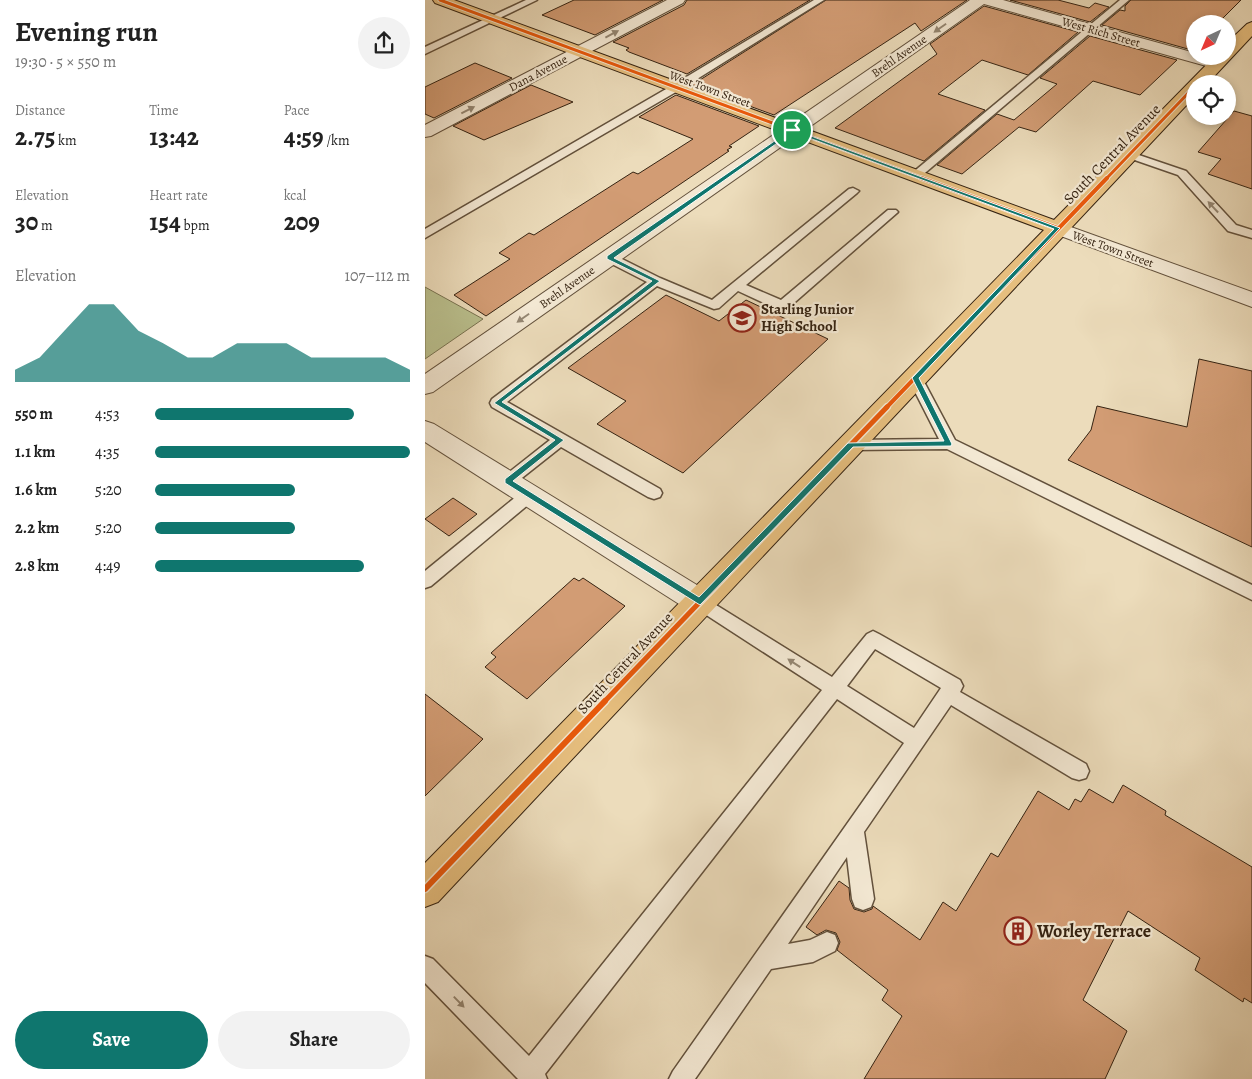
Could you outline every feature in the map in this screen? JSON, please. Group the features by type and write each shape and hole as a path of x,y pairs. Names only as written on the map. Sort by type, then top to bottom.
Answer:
{"main road":[{"name":"West Town Street","path":"440,0 1057,228"},
{"path":"1236,46 1249,34"},
{"path":"1207,75 1216,65"},
{"name":"South Central Avenue","path":"425,889 1186,95"}],"street":[{"name":"Dana Avenue","path":"425,132 678,0"},
{"name":"Brehl Avenue","path":"425,386 980,0"},
{"name":"West Rich Street","path":"986,0 1090,29 1186,50"},
{"name":"West Town Street","path":"1057,228 1252,300"},
{"path":"425,430 700,602"}],"lane":[{"path":"425,50 533,0"},
{"path":"425,234 677,87 821,0"},
{"path":"915,176 1125,0"},
{"path":"1130,154 1182,173 1232,228 1252,234"},
{"path":"609,258 656,281 714,305 853,191"},
{"path":"737,286 782,306 892,212"},
{"path":"654,493 497,403 656,281"},
{"path":"915,378 949,444"},
{"path":"425,580 518,488 560,440"},
{"path":"851,444 949,444 1252,593"},
{"path":"700,602 916,740"},
{"path":"425,967 532,1076 873,640 954,686 681,1079"},
{"path":"948,694 1079,771"},
{"path":"854,830 863,899"},
{"path":"764,959 813,951 827,943"}],"green space":[{"path":"425,287 483,319 425,359"}],"building":[{"path":"574,0 663,0 595,35 542,15"},
{"path":"687,0 810,0 687,74 629,52 626,50 629,48 613,42 684,5"},
{"path":"826,0 967,0 921,31 915,23 774,115 692,85"},
{"path":"1010,0 1058,0 1089,8 1095,3 1109,7 1090,22"},
{"path":"1131,0 1241,0 1226,15 1186,15 1186,48 1102,25 1120,10 1125,11 1125,6"},
{"path":"984,6 1078,32 1028,75 982,60 938,94 985,110 924,161 835,128 937,54 930,44"},
{"path":"1090,36 1177,60 1140,95 1093,81 1036,132 1019,127 962,174 937,165 997,114 1014,120 1057,84 1040,78"},
{"path":"475,63 512,78 434,118 425,114 425,87"},
{"path":"531,85 573,102 484,140 453,126"},
{"path":"676,95 759,126 729,146 732,147 727,150 729,151 486,316 454,295 510,259 499,253 529,233 534,235 633,172 638,174 693,139 639,117"},
{"path":"1236,112 1252,116 1252,189 1208,174 1221,159 1198,152 1222,125 1236,125"},
{"path":"666,295 719,321 746,300 828,339 683,473 597,424 626,401 568,368"},
{"path":"1199,359 1252,371 1252,547 1068,460 1091,430 1097,406 1187,427"},
{"path":"453,498 477,514 449,536 425,519"},
{"path":"574,578 579,581 583,578 625,606 527,699 485,667 496,657 491,653"},
{"path":"425,694 483,739 425,796"},
{"name":"Worley Terrace","path":"1123,785 1166,811 1165,815 1252,867 1252,1003 1244,998 1243,1002 1195,970 1200,958 1128,911 1083,1000 1127,1031 1105,1079 864,1079 902,1016 882,1000 888,990 837,950 840,942 836,933 826,930 817,935 806,927 839,881 849,888 850,900 854,909 864,912 872,909 873,906 920,940 943,902 956,911 991,853 998,857 1038,791 1069,810 1075,799 1081,802 1089,789 1113,803"}],"cycle path":[{"path":"440,0 1057,228"},
{"path":"425,889 1186,95"}],"place":[{"name":"Starling Junior High School","path":"742,318"},
{"name":"Worley Terrace","path":"1018,931"}],"route":[{"path":"792,130 1057,228 915,378 949,444 851,444 700,602 508,481 560,440 497,403 656,281 609,258 792,130"}]}
